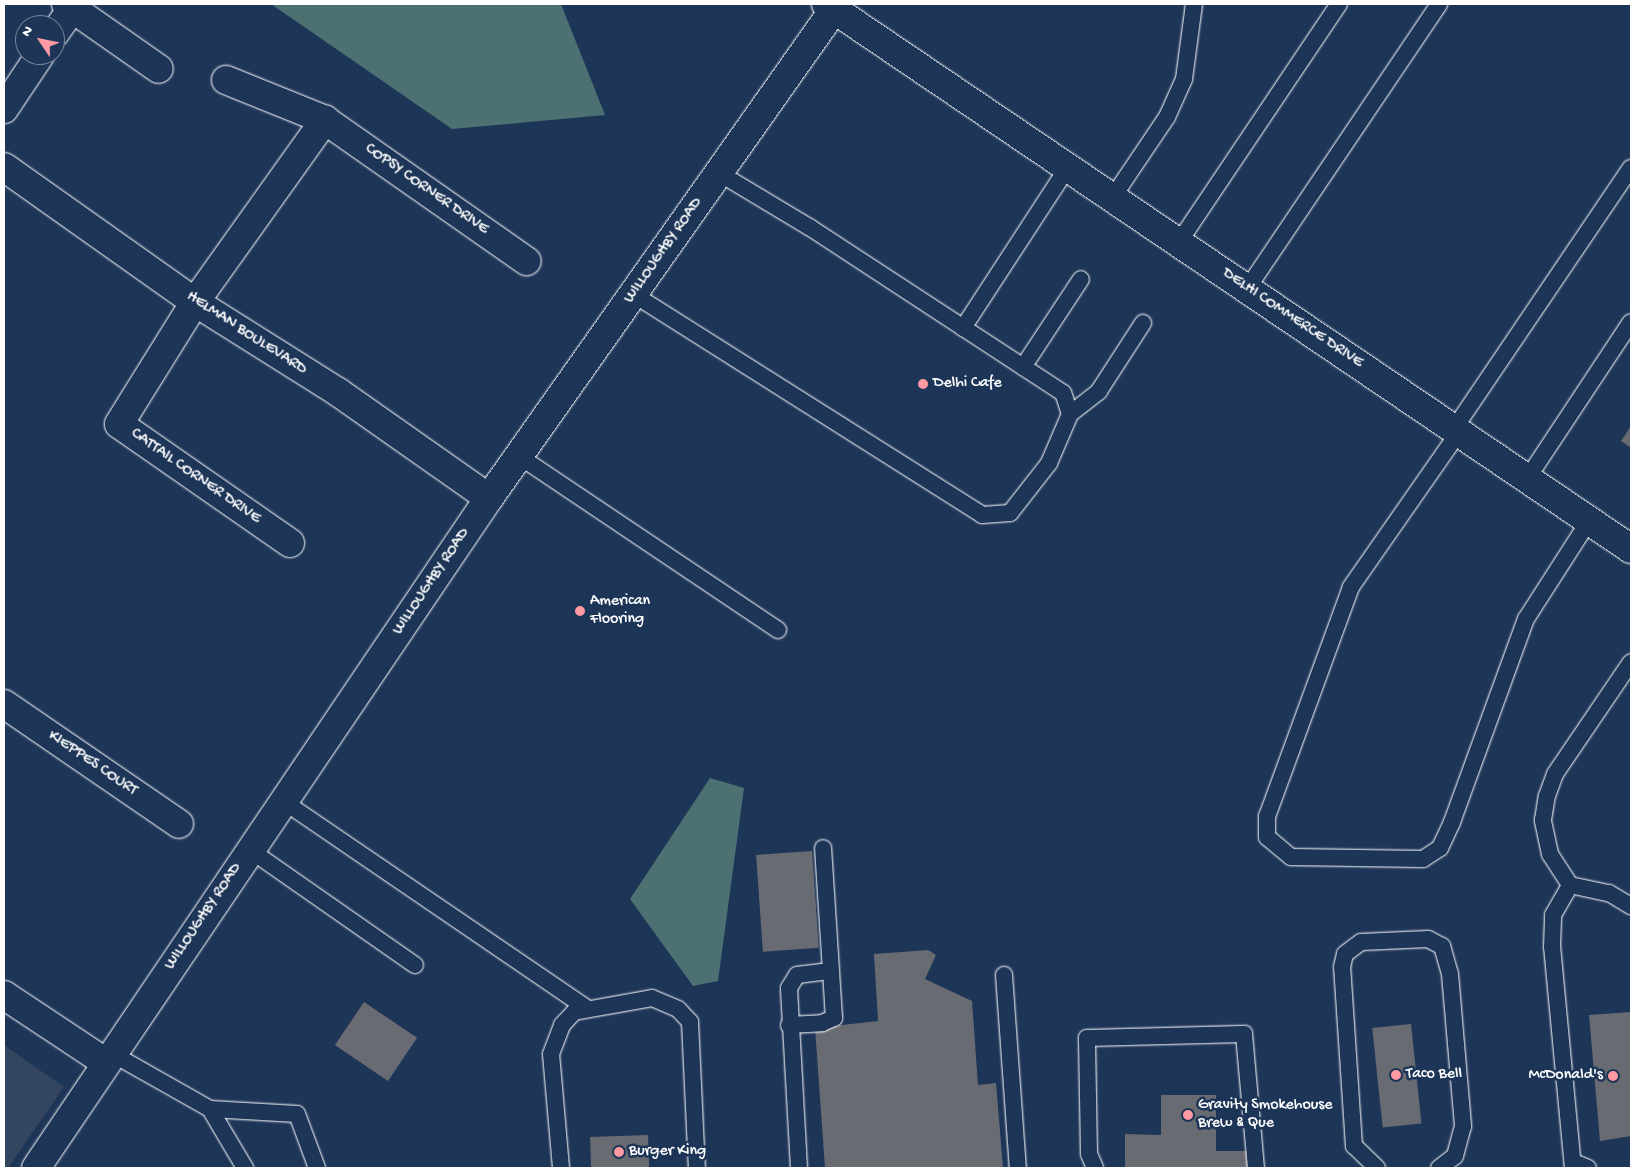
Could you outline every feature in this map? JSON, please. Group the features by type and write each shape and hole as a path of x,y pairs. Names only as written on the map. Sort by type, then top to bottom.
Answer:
{"street":[{"path":"69,5 158,69"},
{"name":"DELHI COMMERCE DRIVE","path":"833,6 1631,549"},
{"name":"WILLOUGHBY ROAD","path":"36,1168 108,1057 489,498 719,173 833,6"},
{"path":"4,108 33,65"},
{"name":"COPSY CORNER DRIVE","path":"226,80 325,120 526,260"},
{"path":"195,302 325,120"},
{"name":"HELMAN BOULEVARD","path":"4,167 195,302 338,392 489,498"},
{"name":"CATTAIL CORNER DRIVE","path":"195,302 119,424 290,543"},
{"name":"KIEPPES COURT","path":"4,704 179,824"},
{"path":"4,994 108,1057"}],"lane":[{"path":"1112,197 1167,117 1184,79 1194,4"},
{"path":"1179,242 1338,4"},
{"path":"1248,289 1439,4"},
{"path":"963,328 1068,167"},
{"path":"1589,521 1526,619 1440,848 1423,859 1292,857 1267,837 1267,816 1347,596 1631,168"},
{"path":"719,173 809,227 1063,393 1070,414"},
{"path":"1023,367 1081,279"},
{"path":"634,294 982,515 1010,513 1049,463 1070,414 1099,391 1143,323"},
{"path":"1527,479 1631,322"},
{"path":"519,456 778,630"},
{"path":"1631,662 1555,774 1543,820 1550,854 1570,886 1609,893 1631,906"},
{"path":"283,801 588,1009"},
{"path":"789,1025 822,1023 834,1018 823,848"},
{"path":"250,850 416,965"},
{"path":"1570,886 1553,916 1552,947 1578,1166"},
{"path":"1377,1168 1354,1146 1348,1107 1342,967 1345,954 1361,942 1428,938 1442,946 1450,974 1462,1126 1455,1156 1439,1168"},
{"path":"799,1168 789,1025 789,988 797,975 831,971"},
{"path":"1004,975 1018,1168"},
{"path":"561,1168 551,1054 562,1025 574,1012 652,998 678,1009 690,1022 697,1168"},
{"path":"1095,1168 1090,1154 1087,1038 1244,1034 1256,1168"},
{"path":"108,1057 210,1108 297,1114 317,1168"},
{"path":"210,1108 245,1168"}],"shaded area":[{"path":"4,1045 64,1087 8,1168 4,1168"}],"green space":[{"path":"271,4 561,4 605,115 452,129"},
{"path":"710,778 744,788 718,981 693,986 630,899"}],"building":[{"path":"1631,426 1631,448 1621,441"},
{"path":"812,851 819,948 763,952 756,855"},
{"path":"928,950 936,955 925,979 972,1001 978,1085 996,1083 1003,1168 825,1168 815,1028 878,1021 874,954"},
{"path":"364,1002 417,1038 388,1081 335,1045"},
{"name":"McDonald's","path":"1631,1012 1631,1136 1600,1141 1589,1015"},
{"name":"Taco Bell","path":"1411,1024 1421,1123 1383,1128 1372,1028"},
{"name":"Gravity Smokehouse Brew & Que","path":"1161,1095 1216,1095 1216,1151 1251,1151 1251,1168 1125,1168 1125,1134 1161,1135"},
{"name":"Burger King","path":"648,1135 649,1168 591,1168 590,1137"}],"place":[{"name":"Delhi Cafe","path":"923,384"},
{"name":"American Flooring","path":"580,611"},
{"name":"Taco Bell","path":"1396,1075"},
{"name":"McDonald's","path":"1613,1076"},
{"name":"Gravity Smokehouse Brew & Que","path":"1188,1115"},
{"name":"Burger King","path":"619,1152"}]}
